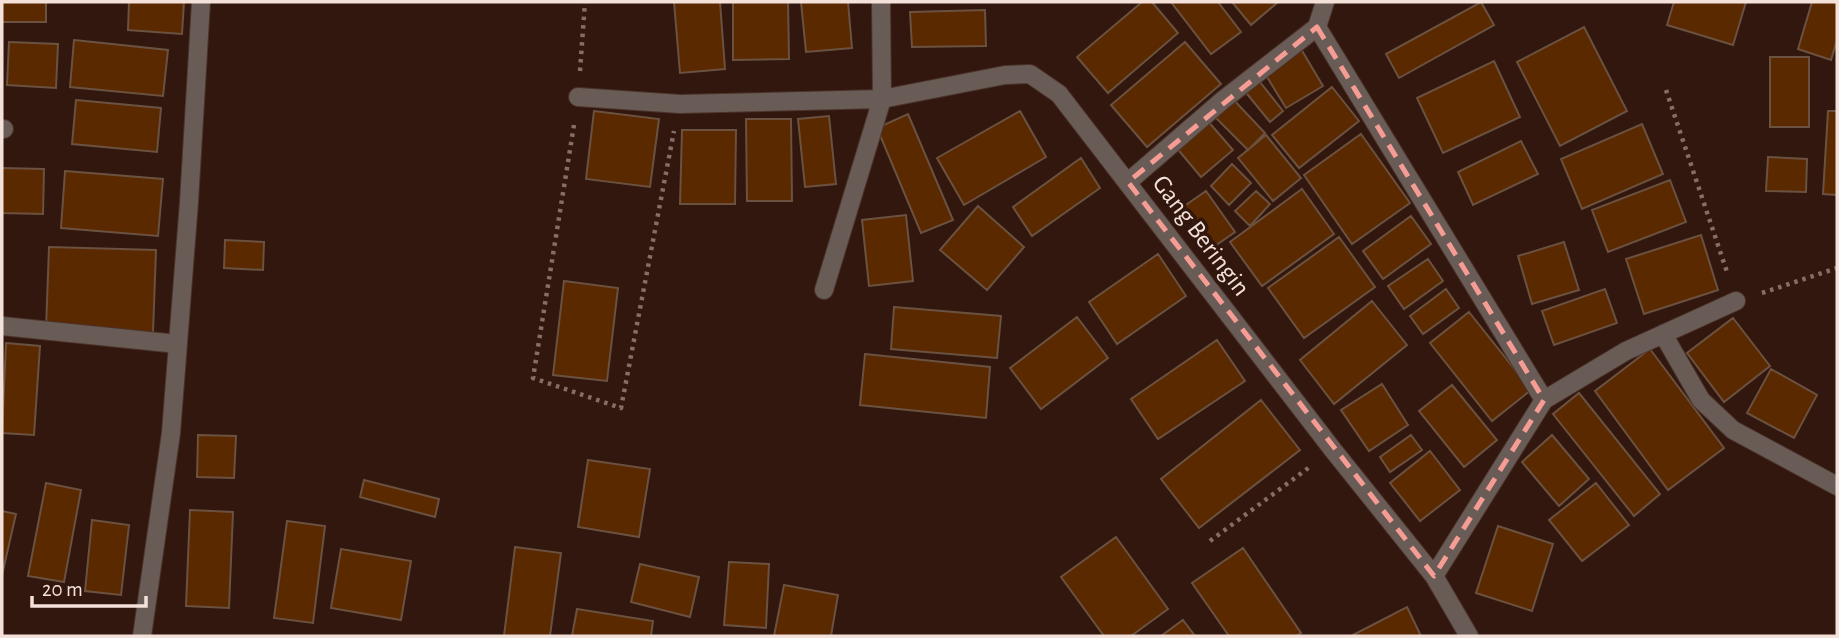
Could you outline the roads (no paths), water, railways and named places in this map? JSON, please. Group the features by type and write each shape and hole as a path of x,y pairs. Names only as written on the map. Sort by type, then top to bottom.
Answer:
{"street":[{"path":"142,636 171,433 201,2"},
{"path":"824,290 882,99 881,2"},
{"path":"1128,183 1223,100 1317,27 1325,2"},
{"path":"1317,27 1544,400"},
{"name":"Gang Beringin","path":"578,97 680,104 882,99 1005,75 1030,74 1059,94 1333,450 1434,576 1469,636"},
{"path":"1434,576 1544,400 1626,351 1736,301"},
{"path":"2,326 178,344"},
{"path":"1663,334 1701,400 1733,430 1837,486"}]}
